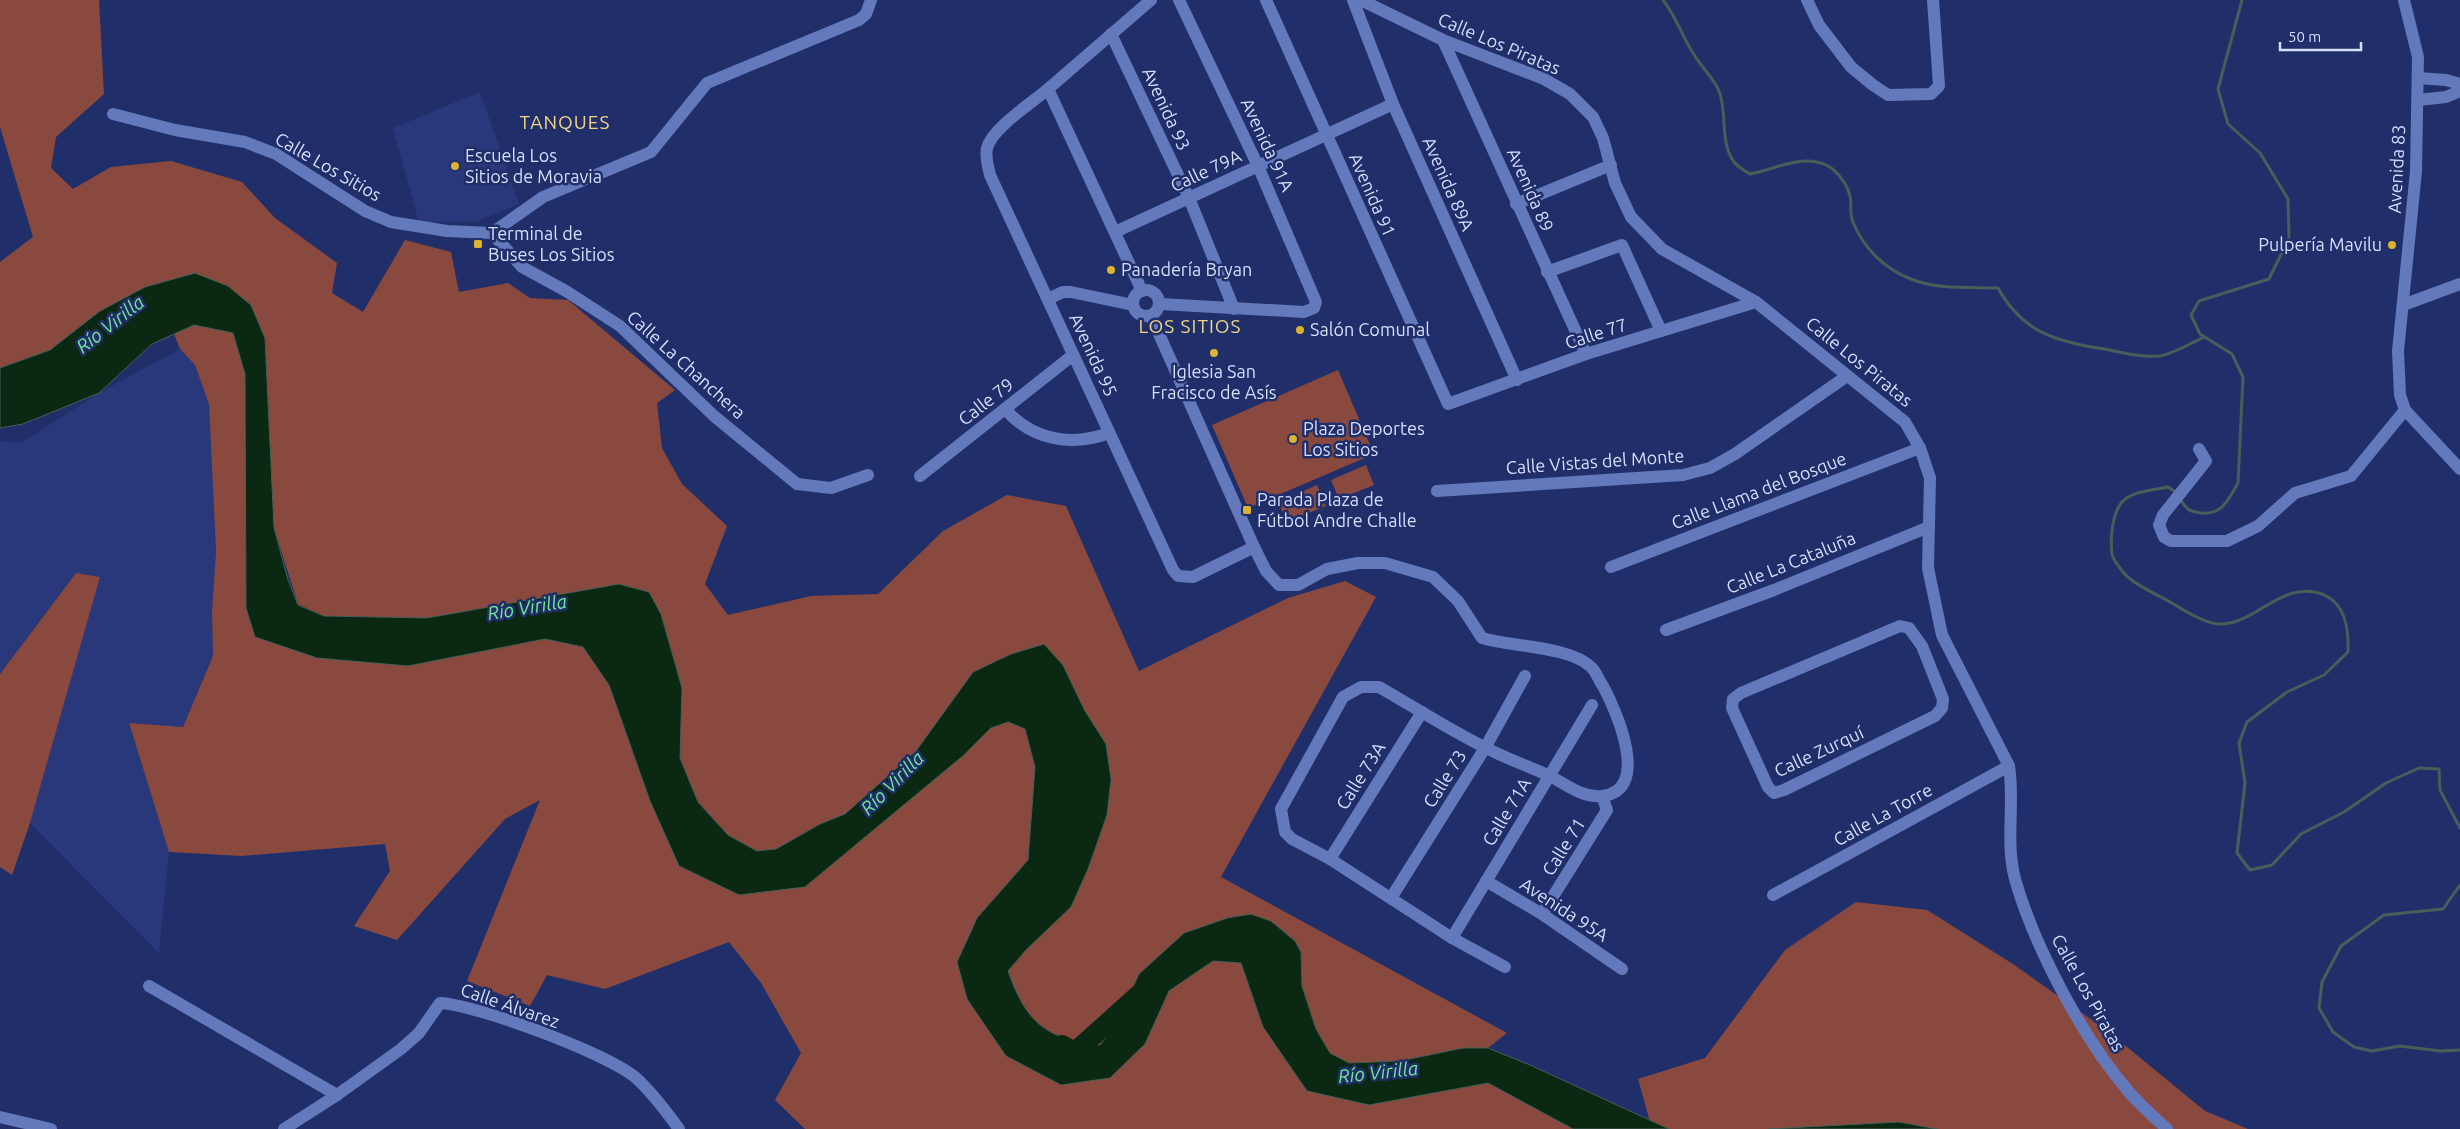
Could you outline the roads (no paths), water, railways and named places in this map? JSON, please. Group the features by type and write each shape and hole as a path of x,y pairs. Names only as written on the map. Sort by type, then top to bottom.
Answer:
{"street":[{"path":"492,232 544,197 651,152 707,83 860,20 866,14 871,0"},
{"name":"Avenida 95","path":"1151,0 997,131 989,141 986,150 990,175 1169,563 1178,576 1193,577 1254,547"},
{"name":"Avenida 91A","path":"1179,0 1258,166 1315,296 1314,308 1304,312 1234,309"},
{"name":"Avenida 91","path":"1266,0 1448,404"},
{"name":"Avenida 89A","path":"1353,0 1393,104 1517,380"},
{"name":"Calle Los Piratas","path":"1361,0 1443,40 1544,80 1570,94 1593,117 1603,138 1615,183 1631,217 1662,249 1756,302 1847,376 1908,422 1920,448 1930,478 1928,568 1942,634 2009,766 2012,781 2010,840 2015,878 2045,959 2105,1060 2129,1092 2167,1129"},
{"path":"1807,0 1818,25 1851,66 1888,95 1902,96 1931,94 1939,86 1933,0"},
{"name":"Avenida 83","path":"2404,0 2418,57 2418,100 2416,171 2402,305 2398,369 2400,395 2405,410 2460,469"},
{"name":"Avenida 93","path":"1111,34 1188,198 1234,309"},
{"name":"Avenida 89","path":"1443,40 1516,204 1586,354"},
{"path":"2418,78 2446,80 2460,84"},
{"path":"1048,89 1142,291"},
{"path":"2418,100 2446,97 2460,90"},
{"name":"Calle 79A","path":"1115,232 1393,104"},
{"name":"Calle Los Sitios","path":"112,114 175,130 245,142 261,148 276,154 365,211 391,222 447,231 492,232"},
{"path":"1516,204 1611,164"},
{"name":"Calle La Chanchera","path":"492,232 522,268 566,291 620,326 714,416 797,484 831,488 868,475"},
{"path":"1548,272 1622,245 1660,332"},
{"path":"2402,305 2460,284"},
{"path":"1142,291 1152,292 1156,295 1160,304 1151,316 1142,316 1135,310 1135,296 1142,291"},
{"path":"1048,299 1063,292 1071,292 1134,305"},
{"name":"Calle 77","path":"1448,404 1586,354 1756,302"},
{"path":"1160,304 1234,309"},
{"path":"1151,316 1254,547 1266,572 1279,585 1298,585 1327,569 1358,563 1386,563 1433,577 1458,601 1482,638 1505,645 1540,647 1570,656 1592,667 1612,702 1629,762 1622,785 1615,793 1602,796 1585,796 1550,776 1485,748 1379,687 1361,686 1343,697 1281,809 1285,832 1292,839 1330,859 1452,938 1505,967"},
{"name":"Calle 79","path":"920,476 1073,355"},
{"name":"Calle Vistas del Monte","path":"1437,490 1683,475 1710,468 1735,454 1847,376"},
{"path":"1005,409 1025,428 1055,438 1080,441 1109,432"},
{"path":"2199,449 2206,461 2163,515 2159,525 2164,537 2171,540 2227,541 2258,526 2295,493 2351,476 2405,410"},
{"name":"Calle Llama del Bosque","path":"1611,567 1920,448"},
{"name":"Calle La Cataluña","path":"1666,630 1774,590 1929,526"},
{"name":"Calle Zurquí","path":"1900,626 1909,628 1922,646 1943,699 1942,708 1935,716 1784,790 1774,793 1768,787 1732,708 1733,699 1741,693 1900,626"},
{"path":"1922,646 1942,634"},
{"name":"Calle 73","path":"1391,898 1485,748 1525,676"},
{"name":"Calle 71A","path":"1452,938 1592,705"},
{"name":"Calle 73A","path":"1330,859 1422,712"},
{"name":"Calle La Torre","path":"1772,895 2009,766"},
{"name":"Calle 71","path":"1542,914 1607,810 1602,796"},
{"name":"Avenida 95A","path":"1486,881 1542,914 1622,969"},
{"path":"148,986 337,1095"},
{"name":"Calle Álvarez","path":"284,1129 337,1095 401,1049 419,1033 440,1003 453,1004 508,1020 575,1046 626,1071 654,1096 679,1129"},
{"path":"0,1116 51,1129"}],"water":[{"path":"195,273 228,286 251,305 265,338 274,528 288,580 298,605 324,616 427,618 619,584 649,592 661,614 682,688 680,758 698,802 728,835 757,851 776,849 820,824 845,814 916,751 973,672 1011,654 1044,644 1063,665 1085,711 1106,744 1111,779 1107,815 1088,869 1071,907 1026,950 1008,971 1022,1003 1040,1025 1065,1038 1100,1045 1117,1022 1139,974 1184,933 1227,918 1251,914 1271,921 1295,941 1301,952 1302,986 1316,1029 1330,1053 1349,1063 1400,1061 1463,1048 1488,1048 1530,1065 1669,1129 1573,1129 1488,1083 1369,1105 1307,1091 1263,1027 1241,963 1213,961 1169,991 1145,1044 1110,1078 1061,1085 1006,1056 967,999 957,962 977,918 1028,860 1035,767 1025,729 1008,722 991,728 964,755 805,887 739,895 679,866 650,801 609,685 583,647 545,639 408,666 317,658 255,637 246,608 245,374 233,333 194,325 152,344 99,393 23,424 0,428 0,368 50,350 100,311 145,287"},
{"path":"1899,1122 1937,1129 1767,1129"}],"waterway":[{"path":"1663,0 1693,53 1714,81 1719,91 1722,100 1725,136 1729,154 1734,162 1750,174 1803,161 1821,163 1831,168 1843,181 1848,191 1851,199 1852,219 1857,232 1876,257 1893,270 1921,283 1932,285 1998,288 2007,302 2028,324 2067,342 2136,355 2159,356 2205,337"},
{"path":"2180,499 2186,508 2191,511 2209,513 2220,509 2224,505 2238,483 2243,377 2232,354 2200,334 2191,315 2199,301 2269,279 2289,238 2288,199 2260,153 2228,124 2218,89 2242,0"},
{"path":"2177,493 2168,487 2143,492 2126,498 2119,507 2112,527 2112,554 2114,560 2129,578 2189,613 2220,624 2245,618 2292,593 2305,591 2319,593 2335,602 2340,609 2348,634 2348,652 2324,675 2287,692 2247,722 2239,743 2245,783 2237,853 2250,870 2272,865 2301,834 2344,812 2386,783 2419,768 2439,769 2440,790 2460,828"},
{"path":"2460,885 2443,909 2384,915 2341,946 2322,982 2319,1008 2333,1032 2354,1047 2372,1051 2400,1046 2440,1051 2460,1050"},
{"name":"Río Virilla","path":"1062,1045 1075,1052 1143,991"}],"place":[{"name":"Escuela Los Sitios de Moravia","path":"455,166"},
{"name":"Terminal de Buses Los Sitios","path":"478,244"},
{"name":"Pulpería Mavilu","path":"2392,245"},
{"name":"Panadería Bryan","path":"1111,270"},
{"name":"Salón Comunal","path":"1300,330"},
{"name":"Iglesia San Fracisco de Asís","path":"1214,353"},
{"name":"Plaza Deportes Los Sitios","path":"1293,439"},
{"name":"Parada Plaza de Fútbol Andre Challe","path":"1247,510"}],"district":[{"name":"TANQUES","path":"565,122"},
{"name":"LOS SITIOS","path":"1190,326"}]}
